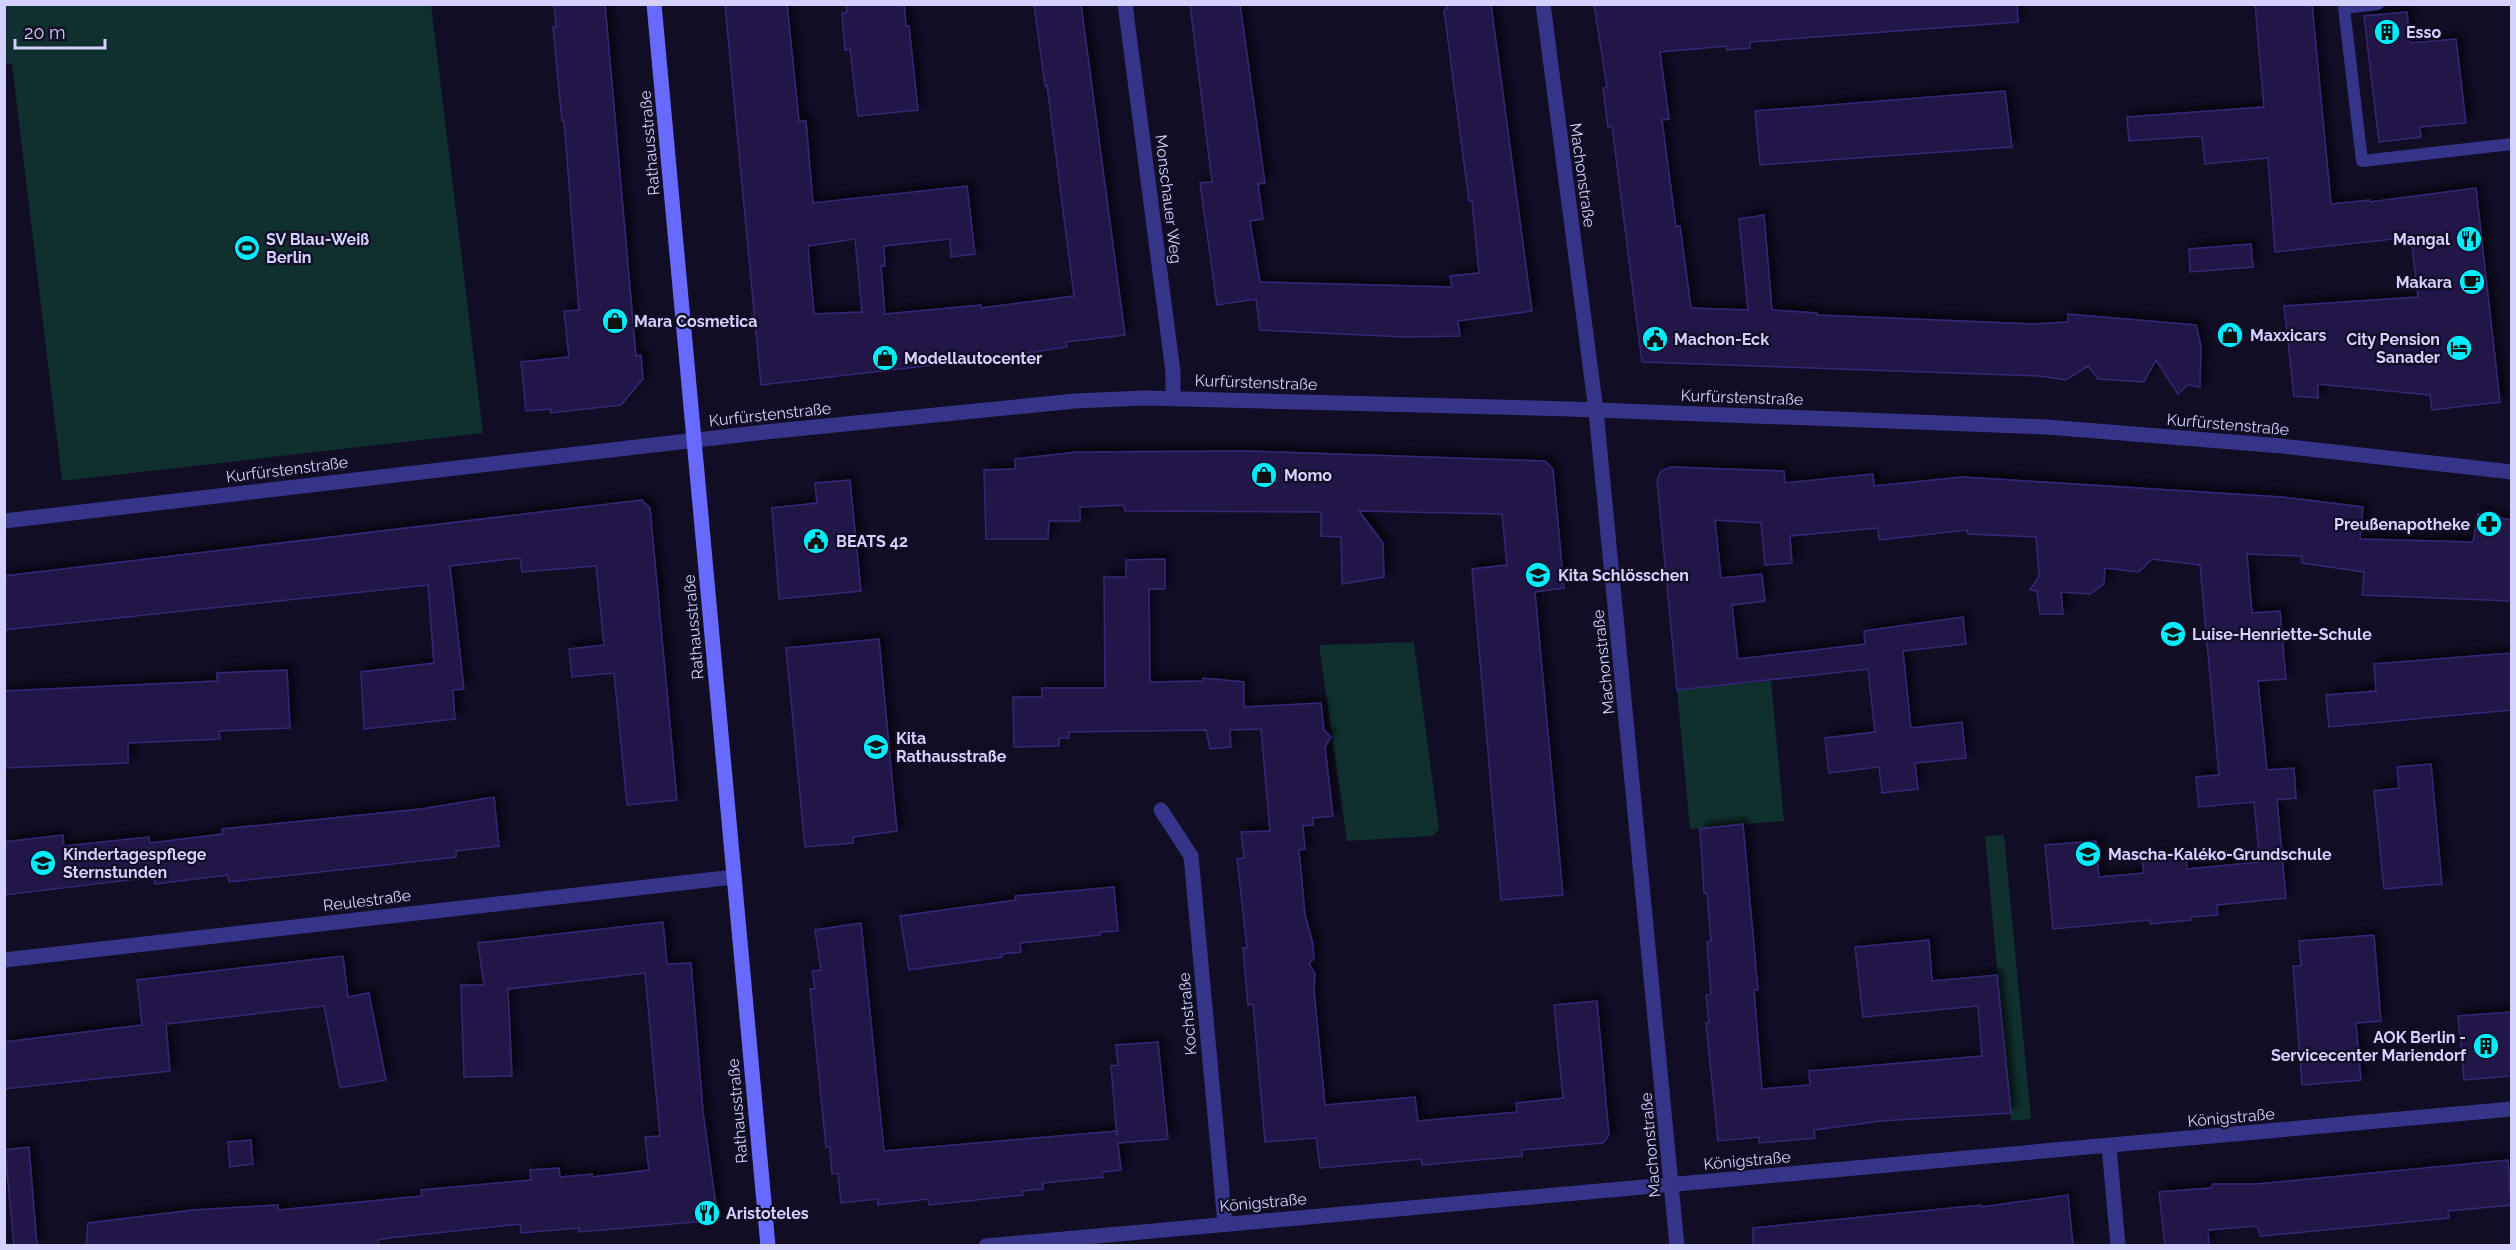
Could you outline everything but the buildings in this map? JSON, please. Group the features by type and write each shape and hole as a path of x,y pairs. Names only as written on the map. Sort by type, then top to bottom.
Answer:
{"main road":[{"name":"Rathausstraße","path":"654,4 768,1245"}],"street":[{"name":"Monschauer Weg","path":"1125,4 1173,372 1173,398"},
{"name":"Machonstraße","path":"1543,4 1596,411 1677,1245"},
{"name":"Kurfürstenstraße","path":"4,521 694,440 1075,400 1173,398 2047,427 2282,446 2511,472"},
{"name":"Kochstraße","path":"1161,810 1191,856 1225,1224"},
{"name":"Reulestraße","path":"4,960 734,877"},
{"name":"Königstraße","path":"986,1245 2511,1109"},
{"path":"2109,1146 2118,1245"}],"lane":[{"path":"2378,4 2344,8 2362,161 2511,144"}],"green space":[{"name":"SV Blau-Weiß Berlin","path":"4,5 431,5 483,433 62,481 12,64 5,64"},
{"path":"1414,642 1439,829 1432,836 1347,841 1319,645"},
{"path":"1771,681 1784,821 1690,829 1677,690"},
{"path":"2004,835 2031,1119 2011,1121 1985,836"}],"place":[{"name":"Esso","path":"2387,32"},
{"name":"Mangal","path":"2469,239"},
{"name":"SV Blau-Weiß Berlin","path":"247,248"},
{"name":"Makara","path":"2472,282"},
{"name":"Mara Cosmetica","path":"615,321"},
{"name":"Maxxicars","path":"2230,335"},
{"name":"Machon-Eck","path":"1655,339"},
{"name":"City Pension Sanader","path":"2459,348"},
{"name":"Modellautocenter","path":"885,358"},
{"name":"Momo","path":"1264,475"},
{"name":"Preußenapotheke","path":"2489,524"},
{"name":"BEATS 42","path":"816,541"},
{"name":"Kita Schlösschen","path":"1538,575"},
{"name":"Luise-Henriette-Schule","path":"2173,634"},
{"name":"Kita Rathausstraße","path":"876,747"},
{"name":"Mascha-Kaléko-Grundschule","path":"2088,854"},
{"name":"Kindertagespflege Sternstunden","path":"43,863"},
{"name":"AOK Berlin - Servicecenter Mariendorf","path":"2486,1046"},
{"name":"Aristoteles","path":"707,1213"}]}
